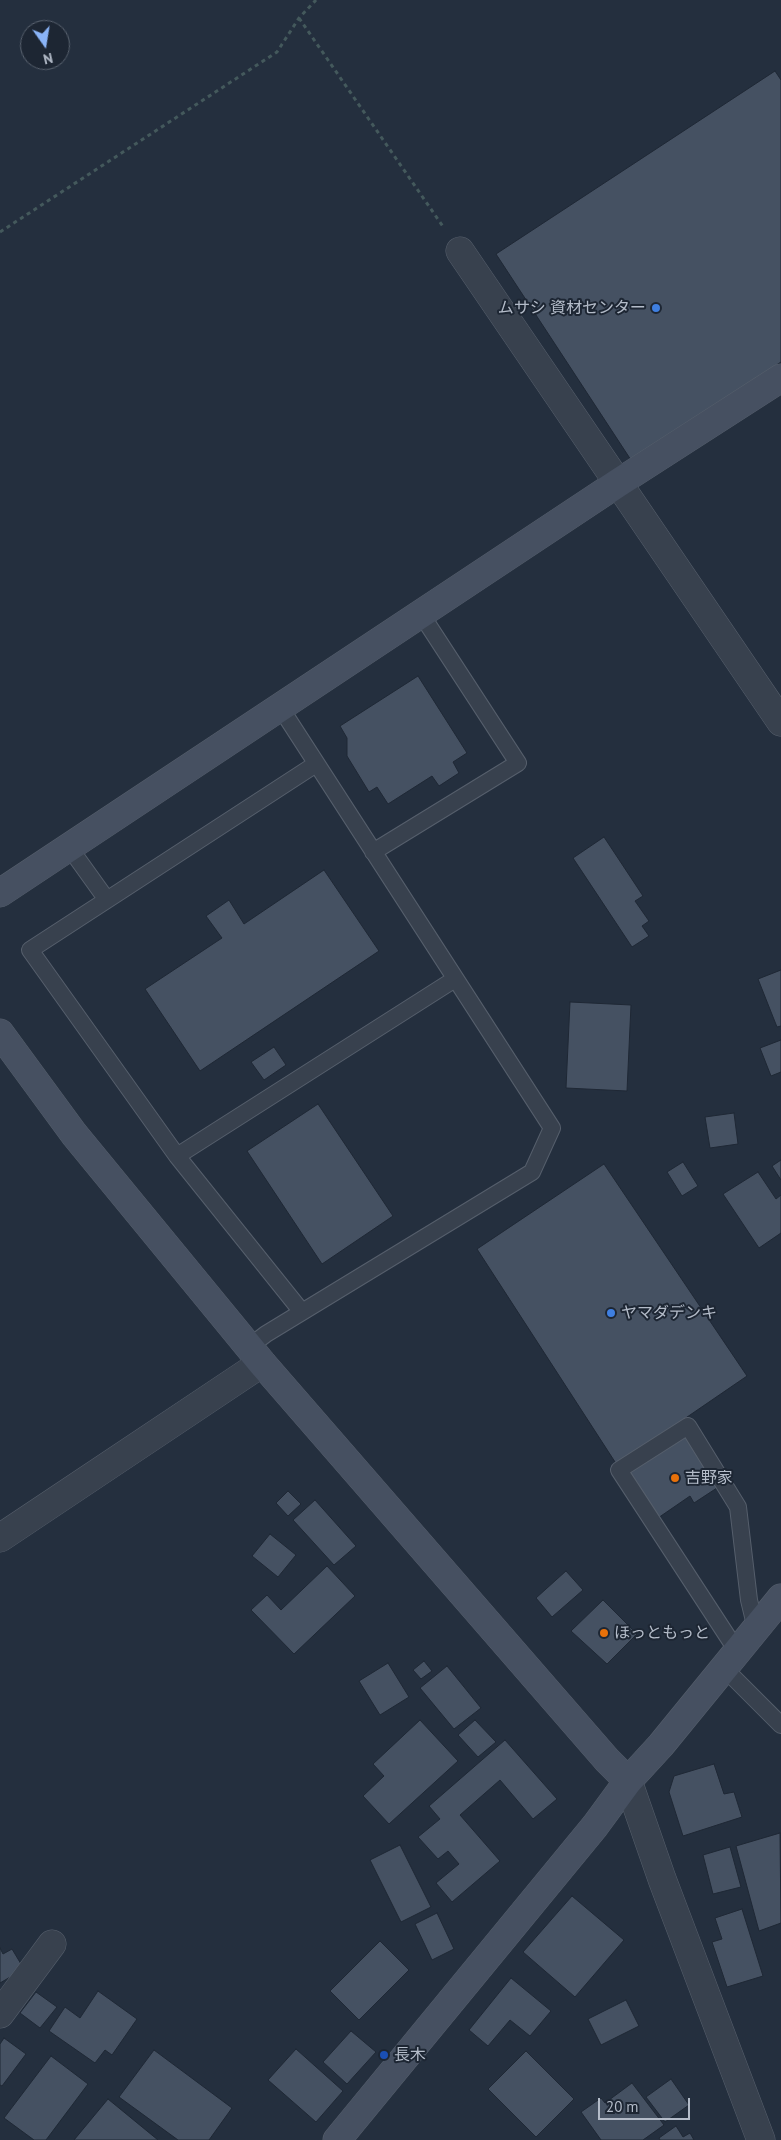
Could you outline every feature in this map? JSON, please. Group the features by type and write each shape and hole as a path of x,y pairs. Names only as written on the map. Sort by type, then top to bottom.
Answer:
{"street":[{"path":"460,251 781,722"},
{"path":"0,893 618,483 781,378"},
{"path":"0,1033 74,1134 256,1355 607,1760 628,1781 659,1870 761,2140"},
{"path":"0,1538 256,1355"},
{"path":"338,2140 595,1826 628,1781 661,1745 781,1598"},
{"path":"0,2014 52,1944"}],"lane":[{"path":"373,852 518,762 421,614"},
{"path":"256,1355 266,1334 532,1172 552,1128 280,707"},
{"path":"302,1312 177,1156 30,950 316,764"},
{"path":"69,847 107,900"},
{"path":"177,1156 456,979"},
{"path":"756,1629 749,1600 738,1507 688,1426 619,1470 731,1659 781,1724"}],"path":[{"path":"0,232 278,52 298,18 316,0"},
{"path":"298,18 460,251"}],"building":[{"name":"ムサシ 資材センター","path":"775,71 781,80 781,362 631,460 496,254"},
{"path":"418,676 467,753 453,762 459,773 439,786 432,776 388,804 377,787 369,792 347,756 347,738 340,726"},
{"path":"604,837 643,896 635,901 649,921 642,926 649,936 632,947 573,858"},
{"path":"324,870 379,951 200,1071 145,989 222,938 206,916 229,900 244,924"},
{"path":"781,970 781,1026 777,1027 758,979"},
{"path":"570,1002 631,1005 627,1091 566,1088"},
{"path":"781,1040 781,1072 771,1076 760,1048"},
{"path":"274,1047 286,1065 264,1080 251,1062"},
{"path":"318,1104 393,1216 322,1264 247,1151"},
{"path":"734,1113 738,1144 710,1148 705,1117"},
{"path":"781,1160 781,1180 772,1166"},
{"path":"683,1162 698,1186 682,1196 667,1172"},
{"name":"ヤマダデンキ","path":"604,1164 747,1376 617,1465 477,1249"},
{"path":"758,1172 776,1199 781,1195 781,1233 759,1248 723,1194"},
{"name":"吉野家","path":"689,1432 723,1484 694,1503 690,1496 658,1518 628,1472"},
{"path":"288,1491 301,1504 288,1516 276,1503"},
{"path":"315,1500 356,1546 334,1565 293,1520"},
{"path":"270,1534 296,1555 278,1577 252,1556"},
{"path":"327,1566 355,1596 294,1654 251,1610 267,1595 281,1610"},
{"path":"566,1571 583,1590 552,1617 536,1598"},
{"name":"ほっともっと","path":"603,1600 637,1634 607,1664 571,1631"},
{"path":"424,1661 432,1671 421,1679 413,1670"},
{"path":"388,1663 409,1697 380,1715 359,1681"},
{"path":"447,1666 481,1708 454,1729 420,1688"},
{"path":"420,1720 458,1761 389,1824 363,1796 384,1776 373,1764"},
{"path":"475,1720 496,1742 478,1757 458,1735"},
{"path":"505,1740 557,1799 533,1819 500,1780 460,1815 500,1861 452,1902 436,1883 459,1864 448,1851 438,1859 418,1837 440,1819 429,1806"},
{"path":"714,1764 724,1794 734,1792 742,1817 683,1836 669,1792 674,1776"},
{"path":"780,1833 781,1923 759,1931 736,1846"},
{"path":"400,1845 431,1907 401,1922 370,1860"},
{"path":"730,1847 741,1887 713,1894 703,1855"},
{"path":"572,1896 624,1940 575,1997 523,1952"},
{"path":"742,1909 763,1976 727,1987 712,1942 722,1939 715,1918"},
{"path":"437,1913 454,1949 432,1960 415,1924"},
{"path":"380,1941 409,1970 359,2020 330,1991"},
{"path":"0,1948 3,1954 12,1949 24,1969 0,1983"},
{"path":"511,1978 551,2011 530,2036 510,2020 488,2046 469,2030"},
{"path":"98,1991 137,2019 112,2055 105,2050 95,2063 49,2031 65,2007 80,2018"},
{"path":"36,1992 57,2007 40,2028 20,2013"},
{"path":"626,2000 639,2026 601,2045 588,2019"},
{"path":"351,2031 376,2052 347,2084 323,2062"},
{"path":"4,2038 26,2054 2,2086 0,2085 0,2044"},
{"path":"296,2049 343,2091 316,2122 268,2080"},
{"path":"154,2050 232,2108 209,2140 178,2140 119,2097"},
{"path":"526,2051 574,2099 536,2137 488,2089"},
{"path":"51,2056 88,2084 46,2140 34,2140 4,2118"},
{"path":"671,2079 689,2105 665,2122 646,2097"},
{"path":"632,2083 664,2125 643,2140 601,2140 581,2112 601,2098 605,2103"},
{"path":"108,2099 158,2140 74,2140"},
{"path":"676,2126 683,2137 690,2133 694,2140 660,2140 659,2138"}],"place":[{"name":"ムサシ 資材センター","path":"656,308"},
{"name":"ヤマダデンキ","path":"611,1313"},
{"name":"吉野家","path":"675,1478"},
{"name":"ほっともっと","path":"604,1633"},
{"name":"長木","path":"384,2055"}]}
